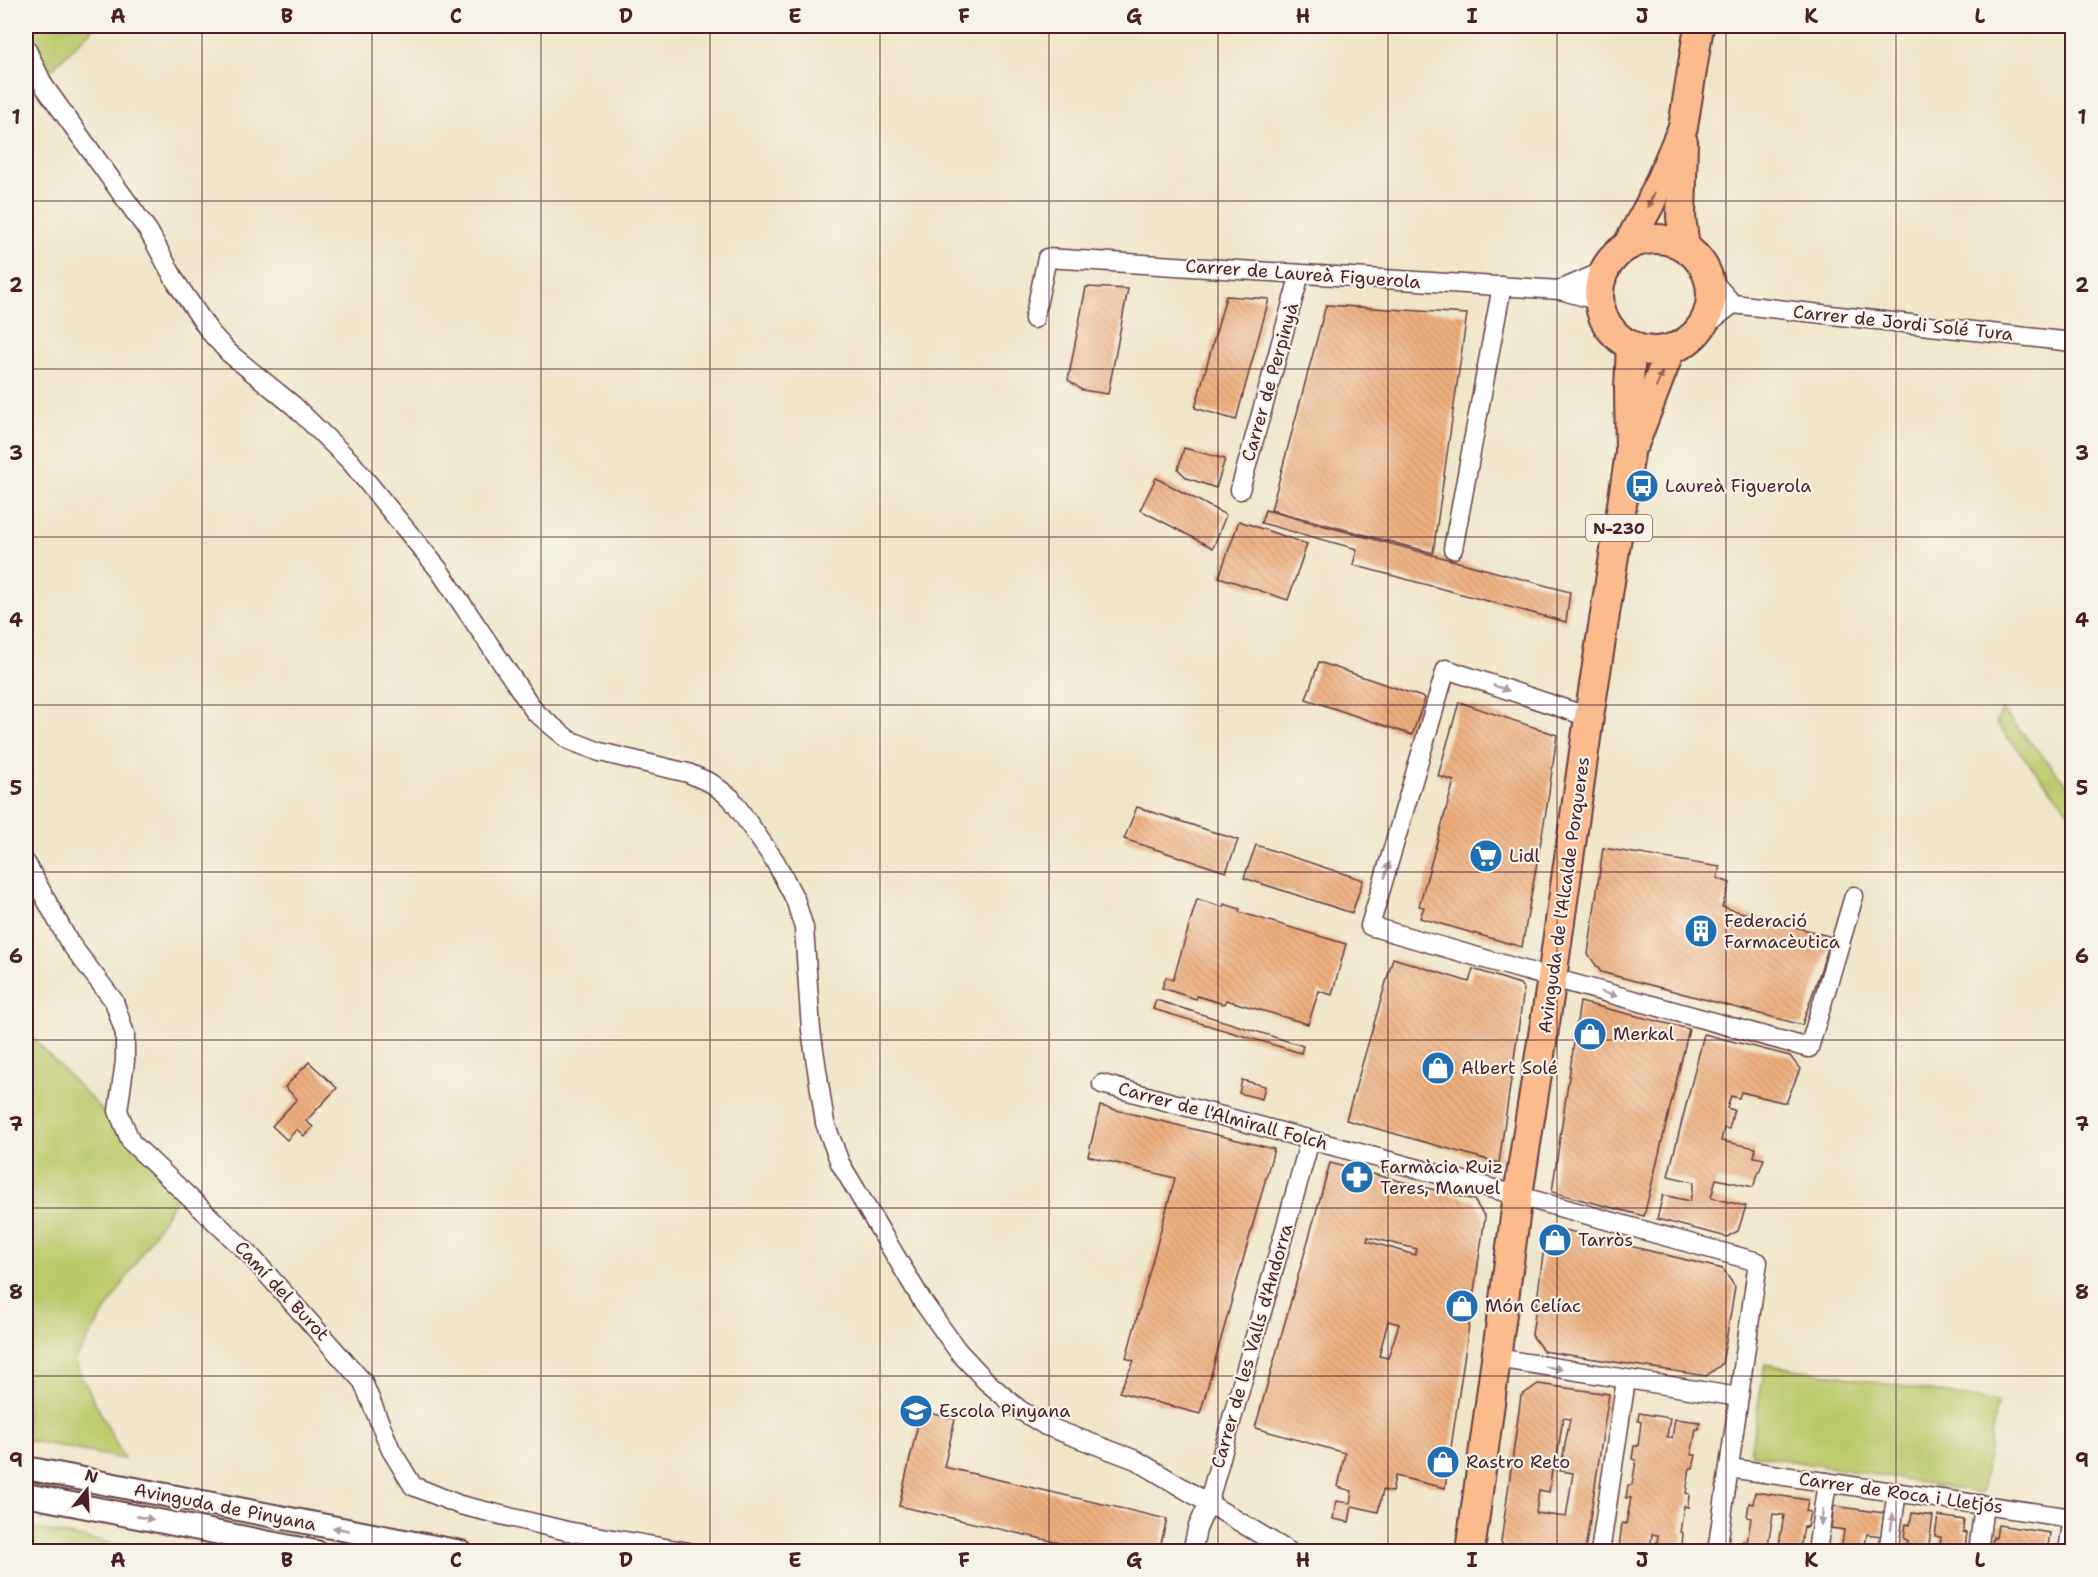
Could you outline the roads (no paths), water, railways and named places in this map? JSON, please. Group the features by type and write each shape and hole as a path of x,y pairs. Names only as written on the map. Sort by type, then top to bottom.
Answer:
{"main road":[{"path":"1685,248 1681,217 1683,127 1699,26"},
{"path":"1627,246 1650,204 1683,127"},
{"path":"1641,240 1671,241 1685,248 1698,259 1707,275 1711,290 1710,305 1705,320 1697,332 1685,342 1671,348 1651,350 1631,345 1615,334 1604,319 1599,301 1599,285 1604,271 1613,256 1641,240"},
{"name":"N-230","path":"1630,453 1631,345"},
{"name":"N-230","path":"1630,453 1671,348"},
{"name":"Avinguda de l'Alcalde Porqueres","path":"1470,1551 1518,1195 1630,453"}],"street":[{"path":"26,48 44,86 149,232 176,282 210,332 230,353 294,406 350,461 439,570 535,712 569,740 600,752 688,773 711,783 731,798 775,861 795,899 804,928 811,1030 825,1123 840,1163 923,1302 958,1351 987,1382 1020,1410 1046,1426 1136,1460 1290,1551"},
{"name":"Carrer de Laureà Figuerola","path":"1034,319 1047,258 1560,290 1599,301"},
{"name":"Carrer de Laureà Figuerola","path":"1560,290 1604,271"},
{"name":"Carrer de Perpinyà","path":"1240,490 1300,274"},
{"path":"1697,332 1733,304 1707,275"},
{"path":"1453,549 1502,286"},
{"name":"Carrer de Jordi Solé Tura","path":"1733,304 2073,342"},
{"path":"1589,717 1446,669 1370,926 1809,1048 1854,896"},
{"name":"Camí del Burot","path":"26,863 69,942 114,1001 125,1034 118,1111 131,1142 249,1254 363,1382 391,1450 413,1486 460,1505 567,1531 689,1551"},
{"name":"Carrer de l'Almirall Folch","path":"1102,1084 1518,1195 1758,1262 1739,1398"},
{"name":"Carrer de les Valls d'Andorra","path":"1192,1551 1197,1529 1208,1504 1310,1140"},
{"path":"1496,1358 1739,1398 1717,1551"},
{"path":"1600,1551 1626,1380"},
{"name":"Avinguda de Pinyana","path":"26,1468 461,1551"},
{"name":"Carrer de Roca i Lletjós","path":"1729,1468 2073,1518"},
{"path":"1817,1551 1827,1482"},
{"path":"1888,1551 1897,1492"},
{"name":"Avinguda de Pinyana","path":"26,1495 316,1551"},
{"path":"1978,1551 1984,1505"},
{"path":"2068,1551 2073,1523"}],"place":[{"name":"Laureà Figuerola","path":"1642,486"},
{"name":"Lidl","path":"1486,856"},
{"name":"Federació Farmacèutica","path":"1701,931"},
{"name":"Merkal","path":"1590,1034"},
{"name":"Albert Solé","path":"1438,1068"},
{"name":"Farmàcia Ruiz Teres, Manuel","path":"1357,1177"},
{"name":"Tarròs","path":"1555,1240"},
{"name":"Món Celíac","path":"1462,1306"},
{"name":"Escola Pinyana","path":"916,1411"},
{"name":"Rastro Reto","path":"1443,1462"}]}
